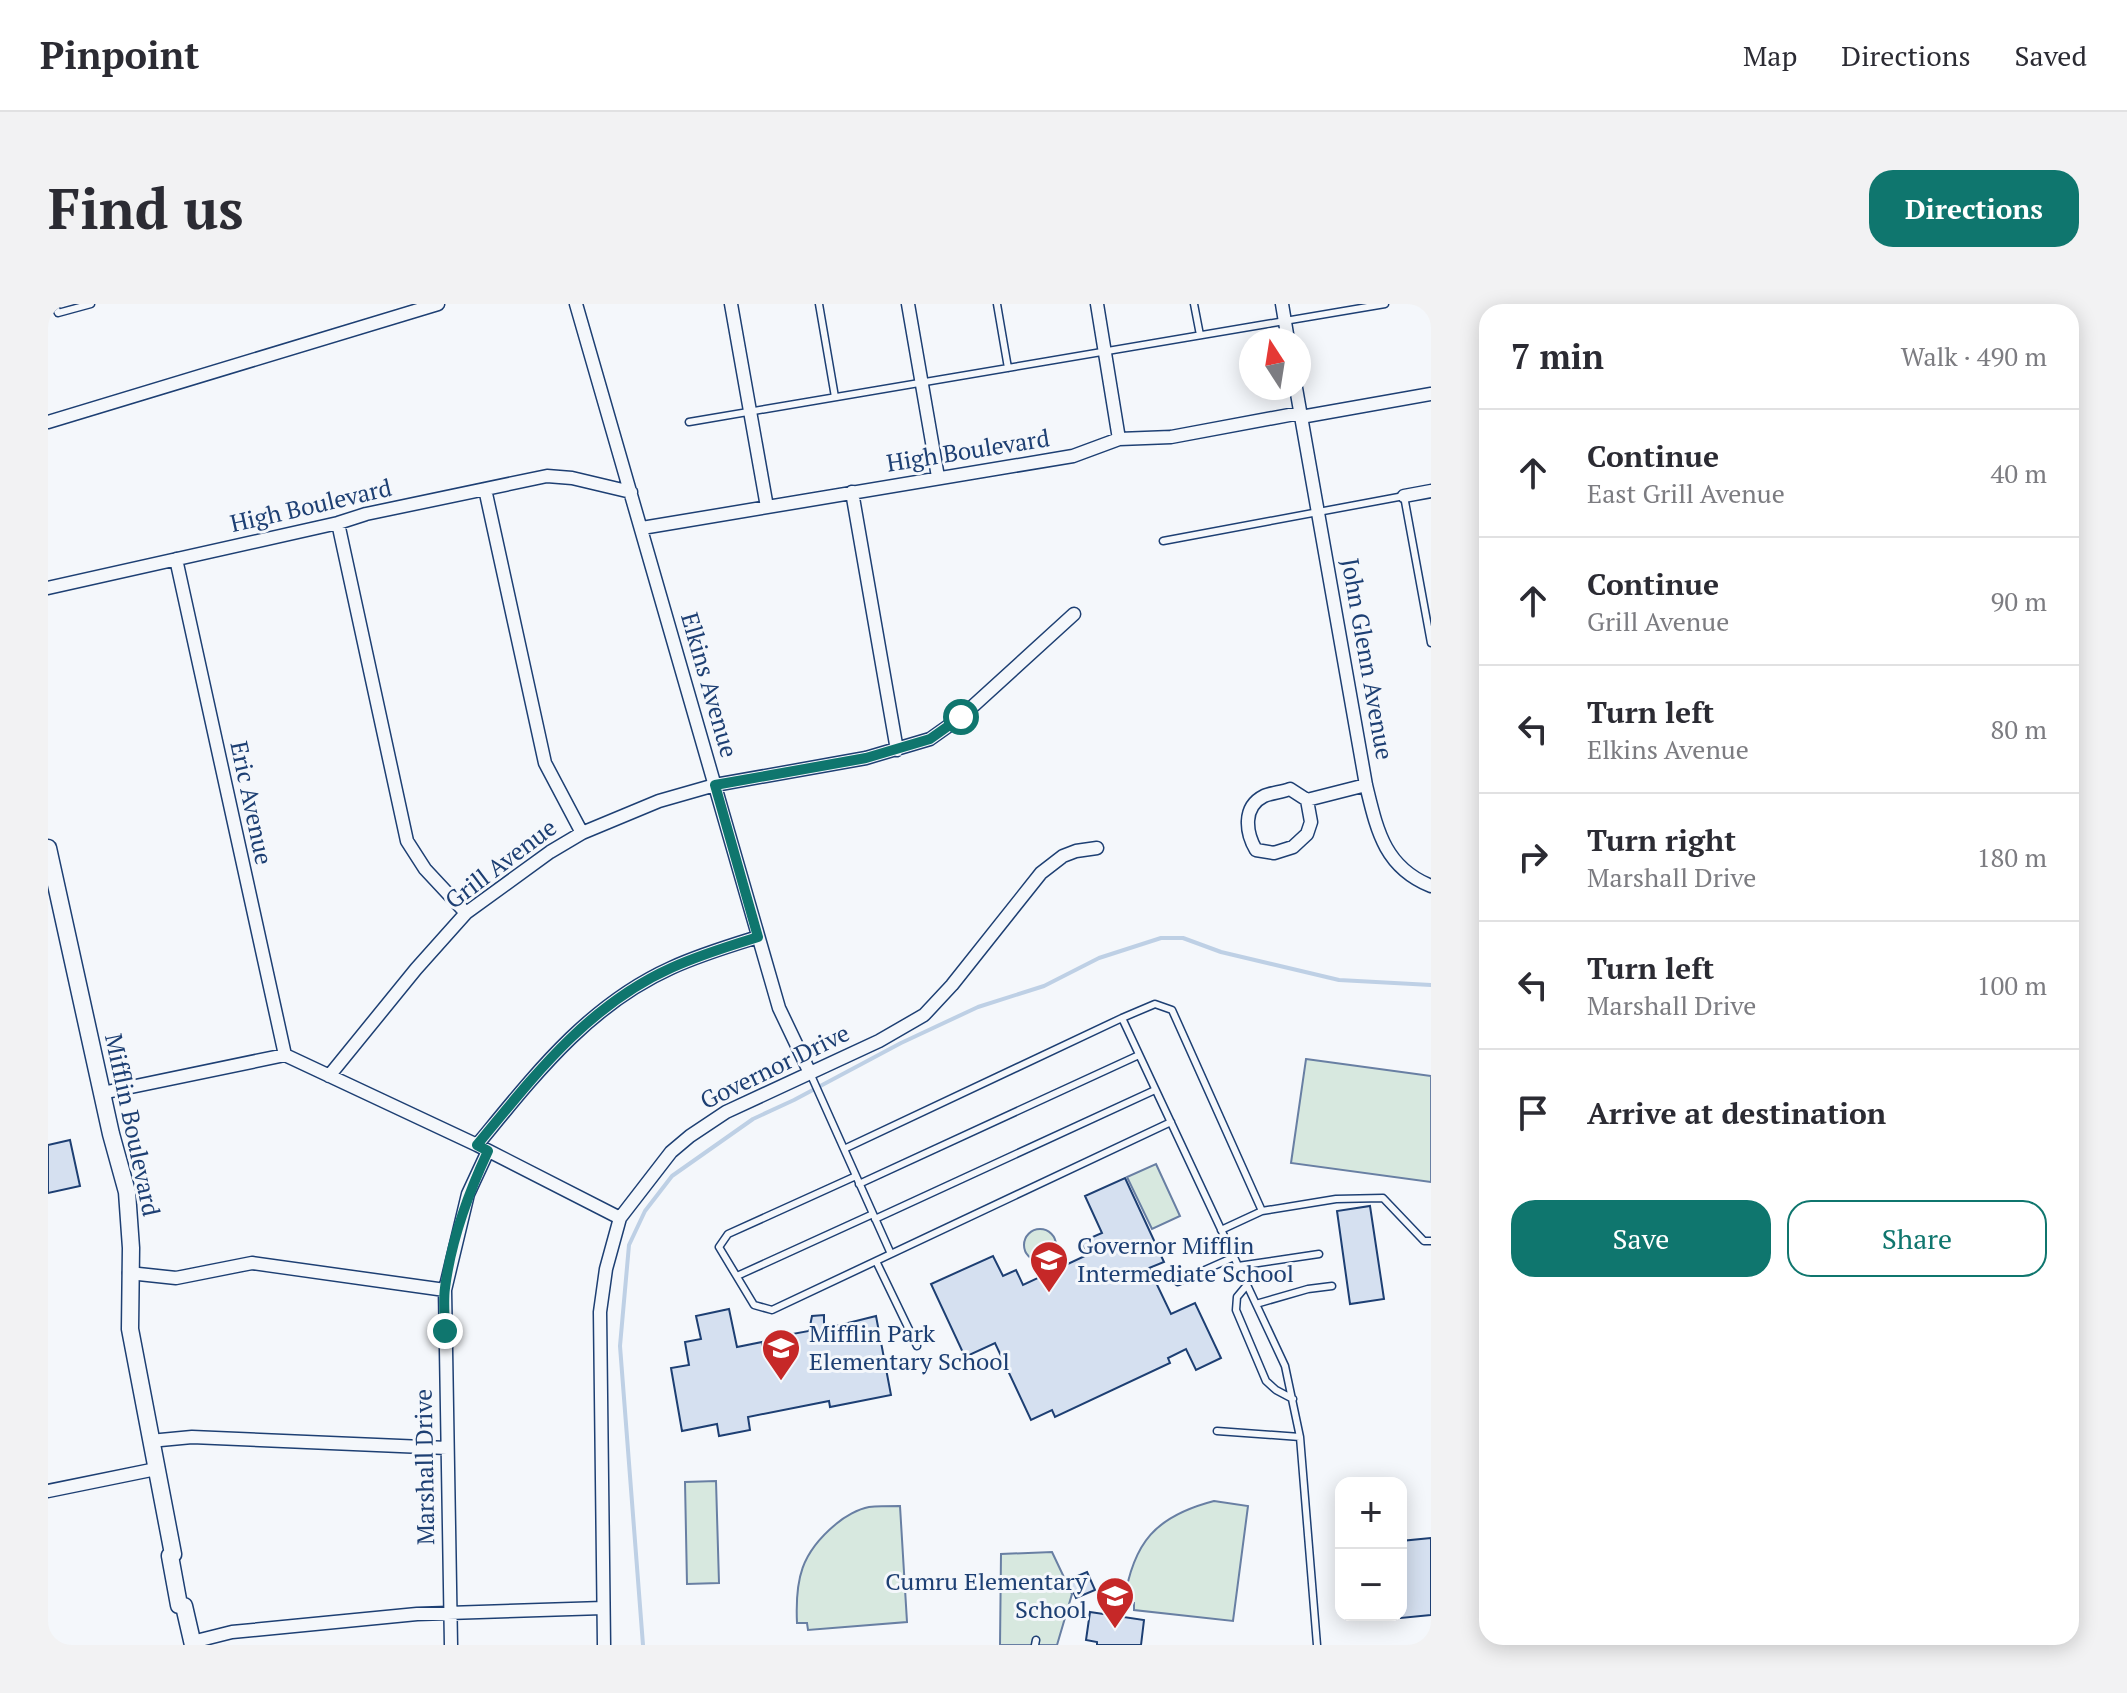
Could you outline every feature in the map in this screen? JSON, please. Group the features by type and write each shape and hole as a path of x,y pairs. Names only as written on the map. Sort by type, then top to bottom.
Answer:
{"street":[{"path":"48,422 438,304"},
{"name":"Elkins Avenue","path":"576,304 779,1008 810,1073"},
{"path":"731,304 767,507"},
{"path":"908,304 938,477"},
{"path":"1097,304 1119,439"},
{"path":"1282,304 1287,328"},
{"name":"High Boulevard","path":"642,528 1073,456 1119,439 1171,437 1431,394"},
{"name":"John Glenn Avenue","path":"1298,400 1366,785 1377,830 1387,850 1415,879 1431,886"},
{"name":"High Boulevard","path":"48,588 338,523 366,514 547,476 572,478 631,492"},
{"path":"485,489 545,763 582,833"},
{"path":"1404,496 1431,491"},
{"path":"852,492 897,750"},
{"path":"338,523 407,841 425,869 466,913"},
{"name":"Eric Avenue","path":"176,559 285,1055"},
{"name":"Grill Avenue","path":"329,1076 466,913 528,866 582,833 659,801 715,785 866,758 930,739 947,729 1074,614"},
{"path":"1307,800 1311,822 1307,834 1293,847 1274,853 1256,850 1247,834 1248,815 1260,797 1290,789 1307,800 1366,785"},
{"name":"Mifflin Boulevard","path":"48,848 127,1192 131,1248 130,1329 173,1554 170,1556 179,1605 184,1606 193,1644"},
{"name":"Governor Drive","path":"604,1645 600,1312 606,1269 620,1218 658,1166 690,1136 744,1102 879,1041 924,1015 952,985 1041,873 1063,856 1097,848"},
{"name":"Marshall Drive","path":"451,1645 445,1290 468,1194 483,1148 541,1067 572,1034 605,1007 670,968 758,937"},
{"path":"102,1093 285,1055 483,1148 620,1218"},
{"path":"129,1273 176,1278 252,1263 445,1290"},
{"path":"150,1441 192,1437 447,1448"},
{"path":"48,1491 156,1469"},
{"path":"193,1644 232,1632 450,1613 603,1608"}],"lane":[{"path":"54,304 58,313 91,304"},
{"path":"819,304 835,397"},
{"path":"997,304 1008,368"},
{"path":"1194,304 1200,335"},
{"path":"689,422 1385,304"},
{"path":"1163,541 1404,496 1431,643"},
{"path":"844,1149 1155,1004 1172,1010 1262,1211"},
{"path":"1122,1018 1285,1366 1300,1437 1317,1645"},
{"path":"859,1184 1139,1055"},
{"path":"810,1073 891,1254"},
{"path":"737,1276 1155,1090"},
{"path":"856,1176 728,1234 719,1247 754,1305 772,1310 1171,1122"},
{"path":"1221,1230 1262,1211 1336,1199 1383,1198 1424,1241 1431,1241"},
{"path":"1238,1266 1319,1254"},
{"path":"1178,1282 1234,1257"},
{"path":"876,1261 917,1346"},
{"path":"1247,1285 1237,1297 1236,1310 1266,1381 1293,1399"},
{"path":"1256,1304 1308,1289 1332,1286"},
{"path":"1217,1431 1300,1437"}],"shaded area":[{"path":"1306,1059 1431,1076 1431,1182 1291,1163"},
{"path":"1156,1164 1180,1216 1152,1229 1127,1177"},
{"path":"1040,1229 1051,1234 1056,1245 1051,1256 1040,1261 1029,1256 1024,1245 1029,1234"},
{"path":"716,1481 719,1583 687,1584 685,1482"},
{"path":"1214,1501 1248,1506 1233,1621 1134,1610 1134,1603 1124,1602 1134,1563 1151,1535 1177,1515"},
{"path":"900,1506 907,1622 808,1630 807,1623 797,1623 799,1580 808,1556 824,1535 860,1510"},
{"path":"1052,1552 1072,1594 1057,1645 1000,1645 1001,1554"}],"building":[{"path":"70,1140 80,1186 48,1193 48,1145"},
{"name":"Governor Mifflin Intermediate School","path":"1125,1178 1164,1262 1149,1268 1171,1314 1195,1303 1221,1358 1196,1370 1186,1349 1168,1358 1170,1363 1055,1417 1052,1410 1031,1420 995,1343 965,1357 931,1284 993,1256 1003,1276 1016,1270 1023,1285 1087,1255 1081,1242 1102,1233 1085,1196"},
{"path":"1370,1206 1384,1299 1350,1304 1337,1211"},
{"name":"Mifflin Park Elementary School","path":"729,1309 737,1347 762,1342 763,1350 774,1352 779,1351 776,1337 809,1331 812,1316 824,1315 824,1329 876,1316 891,1395 830,1407 829,1401 748,1417 750,1430 719,1436 717,1424 682,1431 671,1368 689,1365 685,1342 701,1339 696,1316"},
{"path":"1431,1538 1431,1615 1407,1617 1407,1540"},
{"path":"1087,1572 1095,1590 1076,1598 1068,1580"},
{"name":"Cumru Elementary School","path":"1090,1612 1144,1620 1141,1645 1097,1645 1097,1642 1086,1640"}],"waterway":[{"path":"643,1645 620,1346 629,1245 645,1211 672,1176 753,1119 901,1043 978,1007 1044,986 1099,958 1161,938 1183,938 1221,952 1339,980 1431,985"}],"place":[{"name":"Governor Mifflin Intermediate School","path":"1049,1294"},
{"name":"Mifflin Park Elementary School","path":"781,1382"},
{"name":"Cumru Elementary School","path":"1115,1630"}],"route":[{"path":"445,1331 445,1290 457,1232 468,1194 488,1151 477,1145 572,1034 613,1001 670,968 758,937 715,785 897,750 930,739 961,717"}]}
